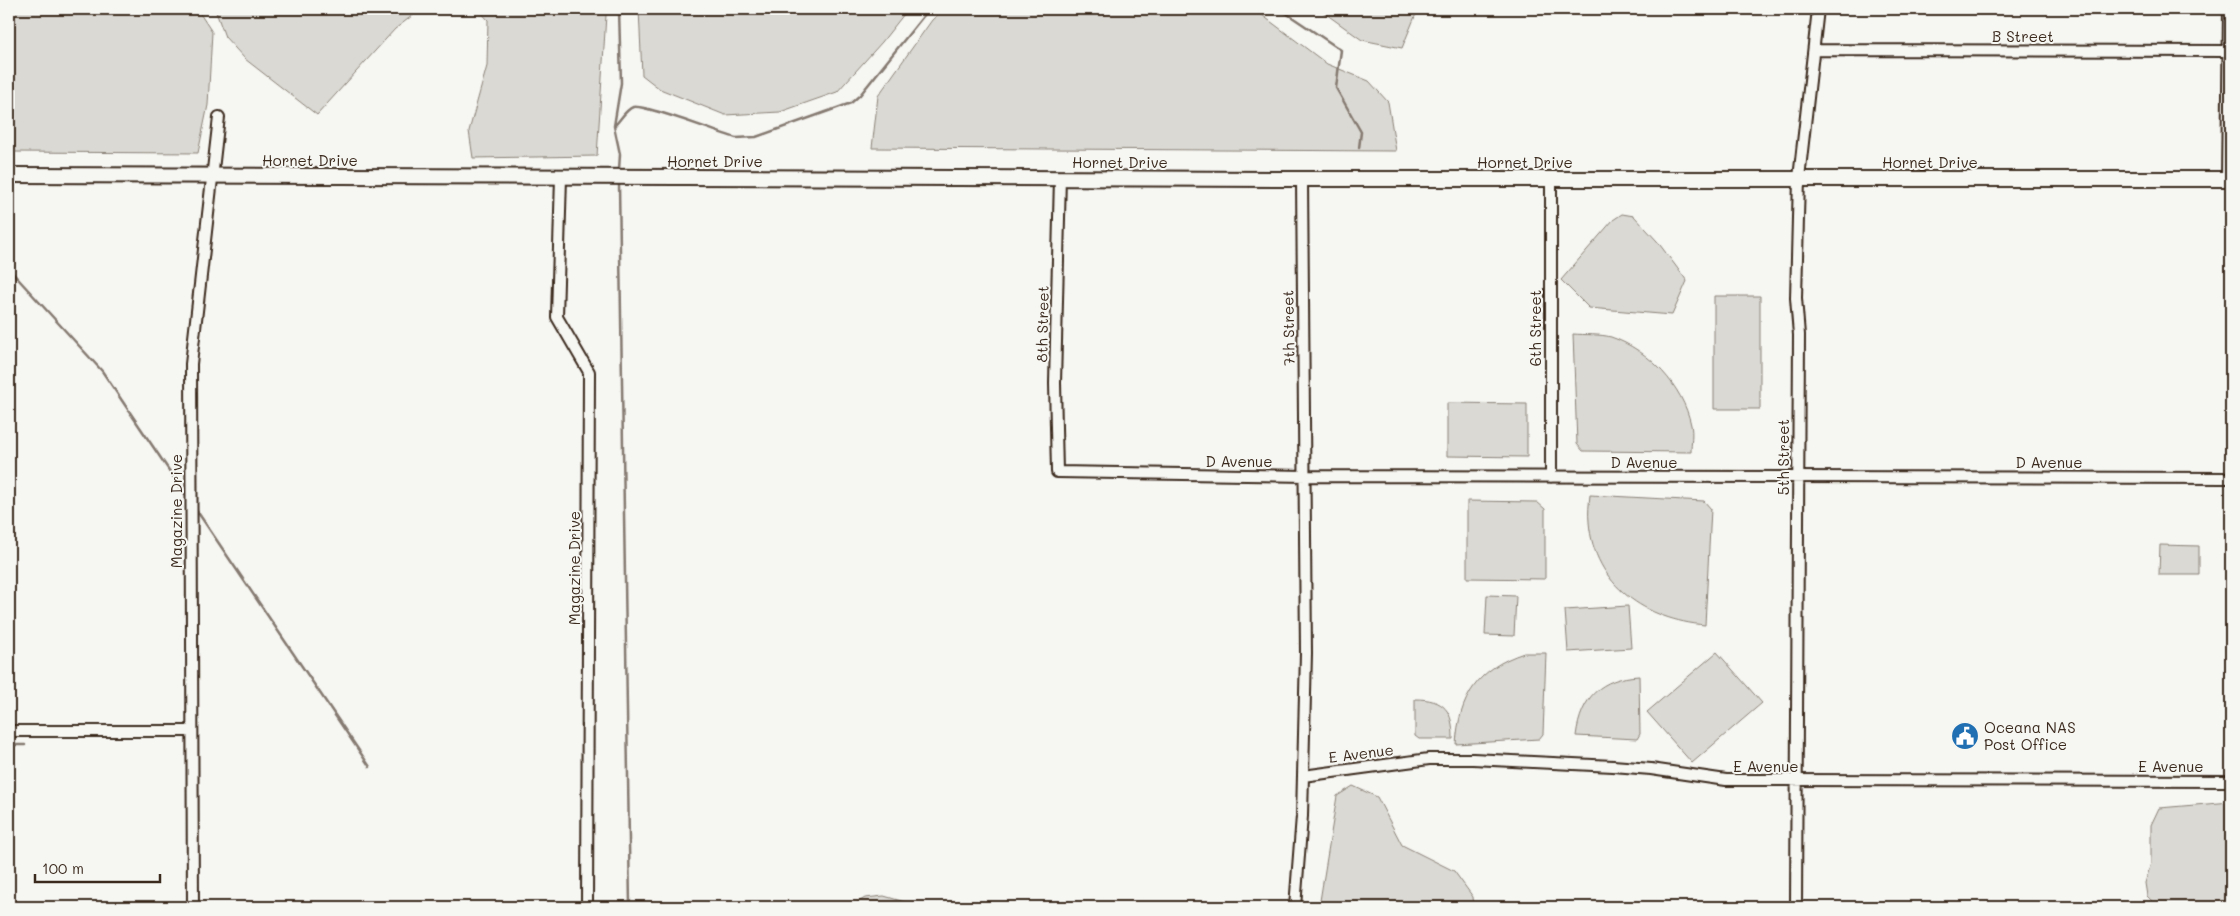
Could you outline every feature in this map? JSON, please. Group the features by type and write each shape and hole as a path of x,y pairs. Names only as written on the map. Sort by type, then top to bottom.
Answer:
{"main road":[{"name":"Hornet Drive","path":"9,175 1302,179 2229,179"}],"street":[{"name":"5th Street","path":"1796,907 1799,334 1796,298 1798,178 1818,9"},
{"path":"2229,9 2229,179"},
{"name":"B Street","path":"1814,50 2230,51"},
{"name":"Magazine Drive","path":"193,907 191,364 219,117"},
{"name":"Magazine Drive","path":"560,177 557,316 589,372 588,907"},
{"name":"8th Street","path":"1057,472 1055,383 1060,177"},
{"name":"6th Street","path":"1551,178 1551,476"},
{"name":"7th Street","path":"1295,907 1303,776 1306,653 1302,179"},
{"name":"D Avenue","path":"1057,472 1306,476 1797,479 1907,476 2231,478"},
{"path":"9,731 192,730"},
{"name":"E Avenue","path":"1303,776 1428,759 1473,759 1650,769 1726,780 2231,782"}],"shaded area":[{"path":"9,9 197,9 212,32 208,105 198,153 9,152"},
{"path":"215,9 421,9 395,29 317,115 245,59 225,37"},
{"path":"478,9 604,9 606,15 597,156 473,158 469,131 487,66 488,20"},
{"path":"639,9 908,9 882,42 837,92 780,112 725,115 660,89 642,75"},
{"path":"944,9 1254,9 1327,64 1369,81 1388,102 1396,151 872,148 878,96 932,20"},
{"path":"1319,9 1418,9 1402,48 1362,40"},
{"path":"1622,214 1634,216 1657,241 1687,281 1672,315 1589,308 1561,280 1613,220"},
{"path":"1714,296 1760,296 1760,409 1714,409"},
{"path":"1573,334 1611,337 1638,351 1662,371 1672,383 1687,411 1692,428 1691,452 1583,451 1577,444"},
{"path":"1447,403 1527,404 1527,457 1447,456"},
{"path":"1590,495 1704,501 1711,509 1705,625 1663,616 1644,607 1627,596 1613,581 1601,564 1593,545 1589,519"},
{"path":"1467,501 1537,502 1545,509 1545,579 1467,578"},
{"path":"2160,545 2199,546 2199,575 2159,575"},
{"path":"1487,595 1516,596 1514,636 1485,635"},
{"path":"1628,606 1631,648 1568,652 1565,610"},
{"path":"1717,652 1762,703 1692,763 1647,712"},
{"path":"1524,653 1546,653 1543,734 1539,739 1456,744 1461,712 1474,686 1494,667"},
{"path":"1639,676 1640,734 1637,739 1576,736 1583,710 1595,692 1614,681"},
{"path":"1415,699 1434,701 1445,708 1451,721 1453,739 1419,739 1415,736"},
{"path":"1353,786 1377,797 1402,845 1454,871 1473,897 1474,907 1319,907 1337,796"},
{"path":"2231,802 2231,907 2158,907 2147,896 2145,883 2151,863 2151,825 2159,808"},
{"path":"884,896 922,907 849,907 865,898"}],"waterway":[{"path":"619,9 621,83 614,126 620,154 619,170"},
{"path":"614,126 630,108 640,107 736,138 756,137 851,103 860,95 929,9"},
{"path":"1280,9 1341,50 1336,88 1361,132 1359,148"},
{"path":"619,185 630,907"},
{"path":"9,269 102,371 185,494"},
{"path":"197,511 370,767"},
{"path":"9,745 25,745"}],"place":[{"name":"Oceana NAS Post Office","path":"1965,736"}]}
